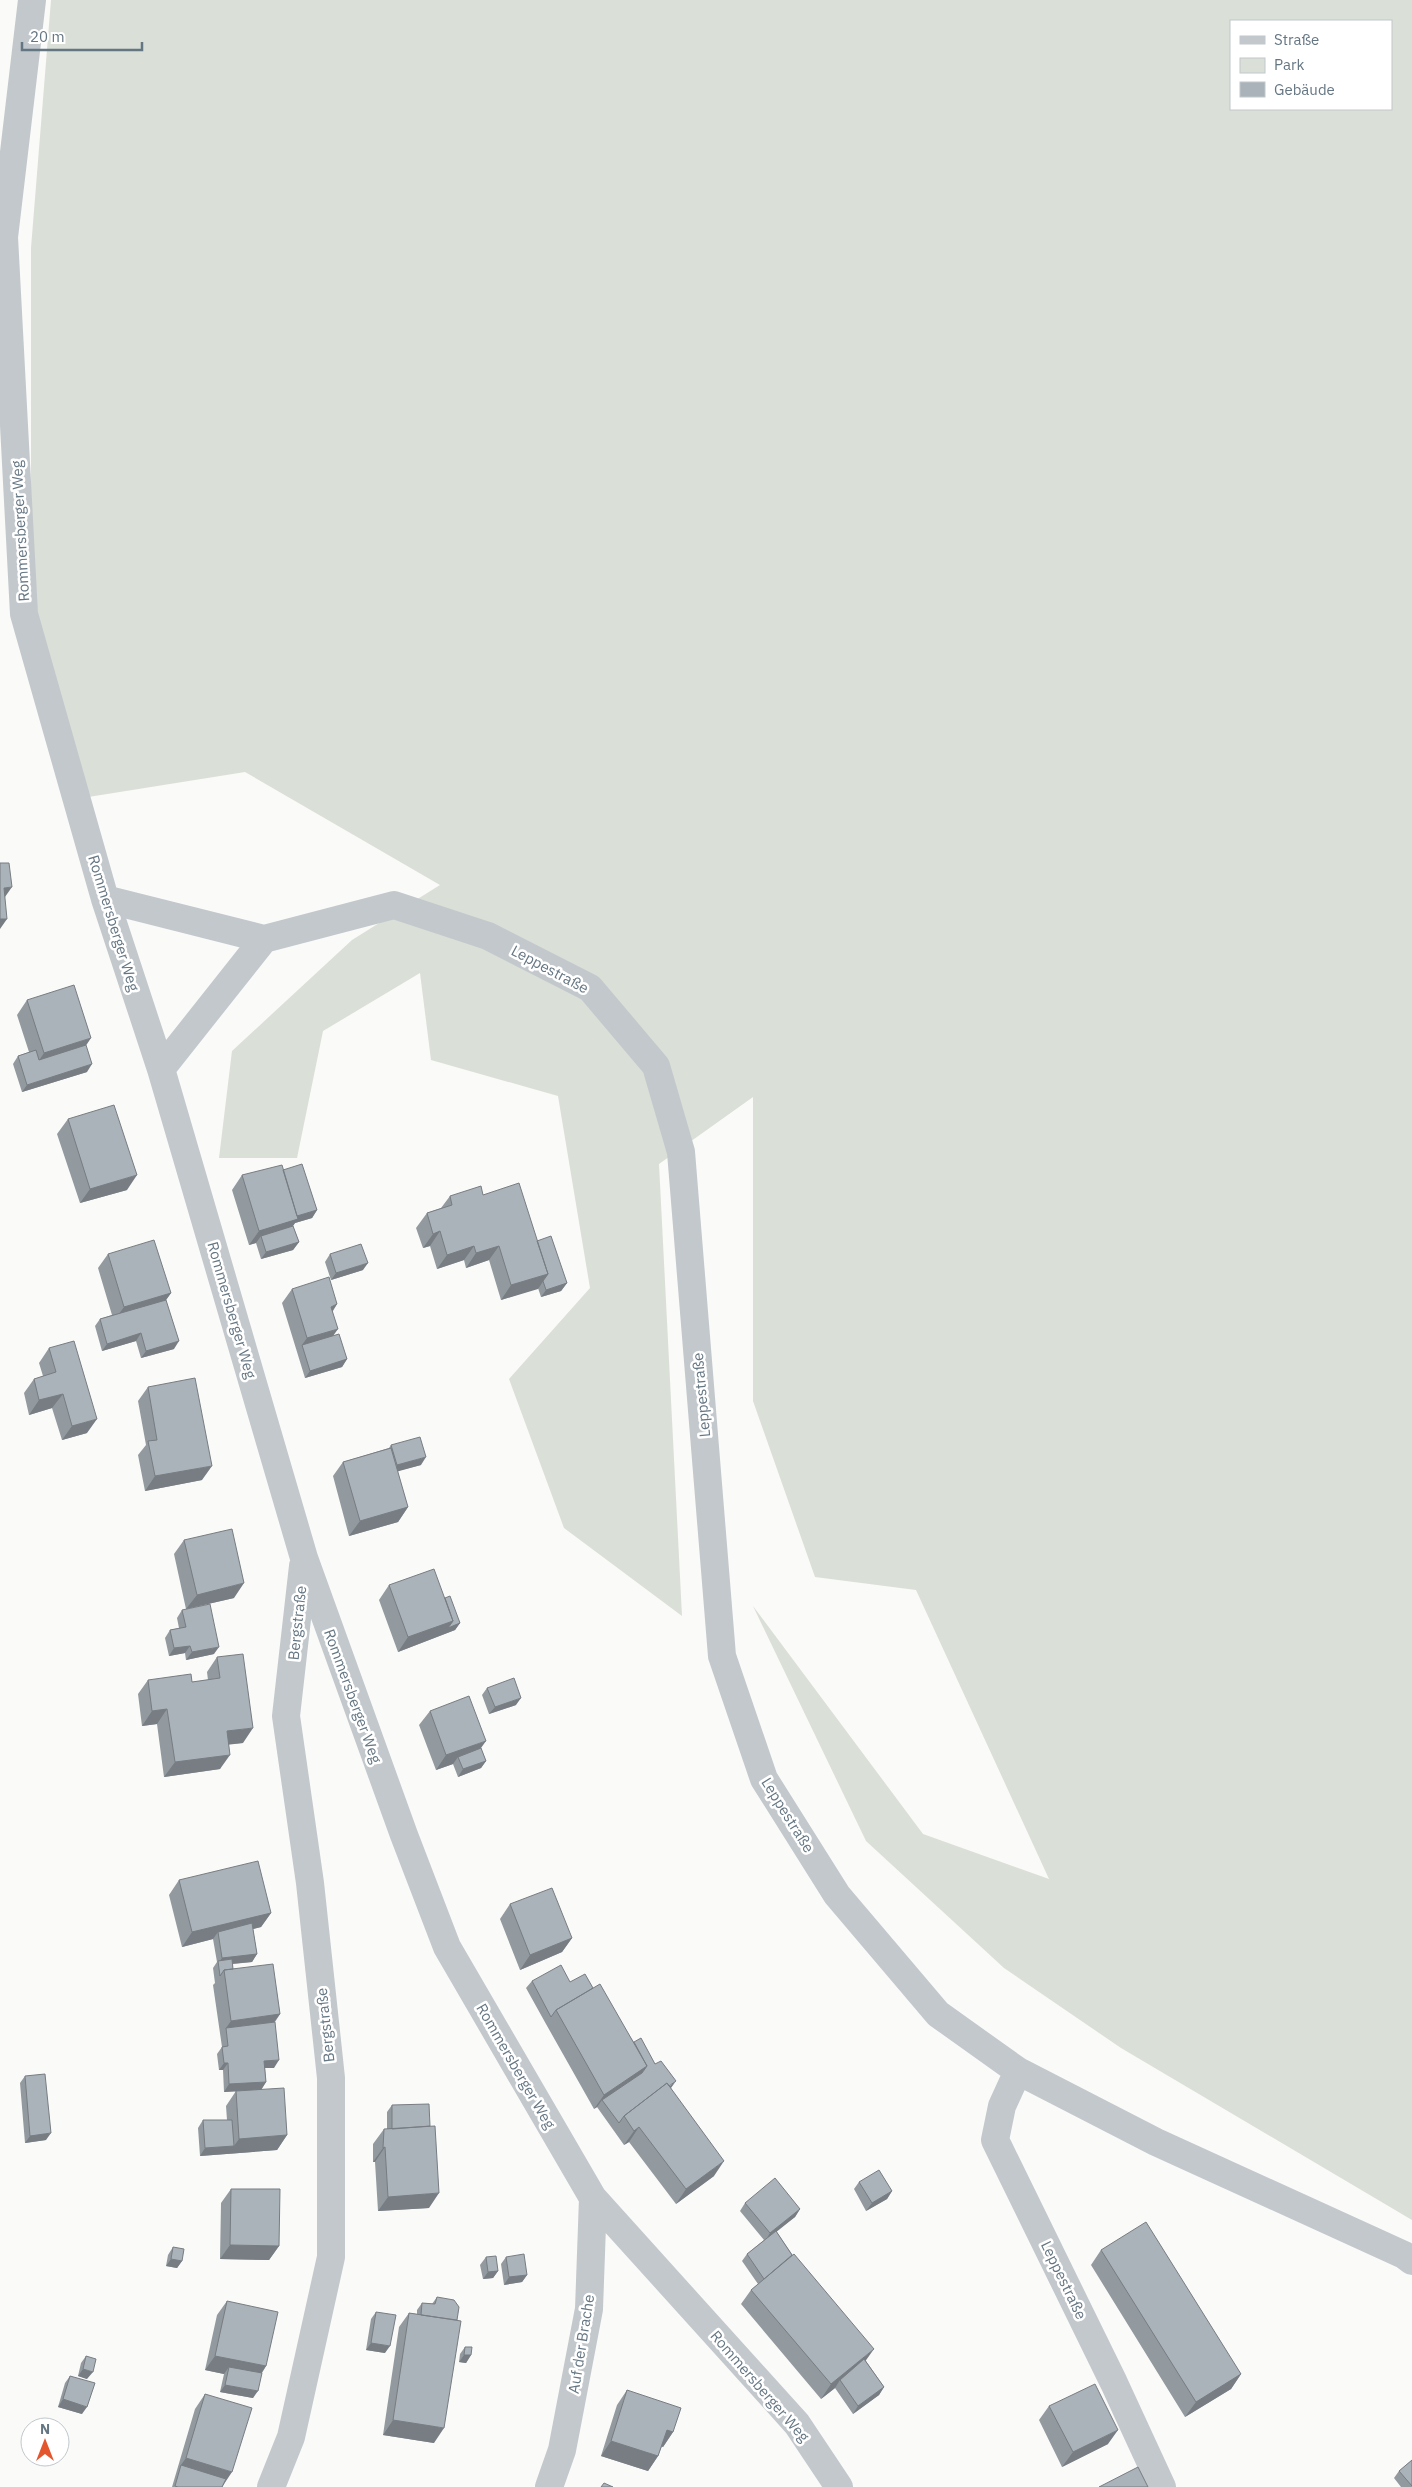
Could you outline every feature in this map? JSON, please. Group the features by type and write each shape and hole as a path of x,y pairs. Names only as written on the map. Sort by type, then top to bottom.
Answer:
{"street":[{"name":"Rommersberger Weg","path":"32,0 4,237 24,614 105,899 161,1069 304,1558 404,1835 447,1947 593,2198 797,2424 839,2487"},
{"name":"Leppestraße","path":"105,899 264,939 394,905 488,936 590,988 656,1066 681,1152 722,1656 764,1779 837,1895 938,2014 1018,2071 1156,2142 1404,2255 1412,2261"},
{"path":"161,1069 264,939"},
{"name":"Bergstraße","path":"271,2487 291,2437 331,2257 331,2078 310,1883 286,1716 304,1558"},
{"name":"Leppestraße","path":"1018,2071 1002,2106 995,2140 1114,2383 1162,2487"},
{"name":"Auf der Brache","path":"549,2487 562,2450 589,2309 593,2198"}],"green space":[{"path":"51,0 1412,0 1412,2220 1121,2048 1004,1968 866,1841 753,1606 923,1834 1049,1879 916,1590 815,1577 753,1401 753,1097 659,1164 682,1616 564,1528 509,1379 590,1288 558,1096 431,1060 420,973 323,1031 297,1158 219,1158 232,1051 352,940 440,885 245,772 82,798 31,608 31,248"}],"building":[{"path":"0,863 9,863 12,887 4,888 7,919 0,919"},
{"path":"74,985 91,1038 44,1053 27,1000"},
{"path":"86,1045 92,1064 27,1085 18,1056 36,1050 39,1060"},
{"path":"114,1105 137,1175 90,1189 68,1119"},
{"path":"302,1164 317,1210 297,1216 283,1170"},
{"path":"282,1165 298,1219 259,1231 242,1175"},
{"path":"519,1183 548,1274 511,1285 499,1246 476,1253 474,1246 447,1255 440,1231 433,1234 427,1213 452,1205 450,1196 481,1186 483,1195"},
{"path":"293,1226 299,1242 266,1252 261,1236"},
{"path":"551,1236 567,1283 546,1290 543,1281 548,1274 537,1241"},
{"path":"154,1240 171,1293 124,1307 108,1254"},
{"path":"361,1244 368,1263 336,1273 330,1254"},
{"path":"329,1277 337,1304 331,1307 338,1329 307,1338 292,1289"},
{"path":"166,1300 179,1341 146,1351 141,1333 107,1344 100,1319"},
{"path":"339,1334 347,1359 310,1371 302,1345"},
{"path":"74,1341 97,1419 72,1426 63,1394 39,1400 34,1379 56,1372 49,1348"},
{"path":"195,1378 212,1466 155,1476 148,1441 157,1440 148,1387"},
{"path":"420,1437 426,1457 397,1465 391,1445"},
{"path":"391,1448 408,1507 360,1521 343,1462"},
{"path":"232,1529 244,1583 197,1595 184,1540"},
{"path":"434,1569 453,1621 408,1637 389,1585"},
{"path":"450,1596 460,1623 448,1628 453,1621 445,1598"},
{"path":"210,1604 219,1647 192,1652 190,1646 174,1648 170,1630 186,1627 182,1610"},
{"path":"243,1654 253,1728 227,1731 230,1755 175,1762 167,1709 152,1711 148,1680 191,1674 192,1682 220,1678 217,1657"},
{"path":"514,1678 521,1698 495,1707 487,1688"},
{"path":"469,1696 486,1741 446,1755 430,1711"},
{"path":"481,1748 486,1761 463,1769 458,1757"},
{"path":"258,1861 271,1913 192,1932 179,1880"},
{"path":"552,1888 572,1938 530,1955 510,1904"},
{"path":"252,1923 257,1954 222,1958 218,1932"},
{"path":"232,1959 233,1969 224,1970 220,1976 218,1961"},
{"path":"273,1964 280,2014 231,2021 224,1970"},
{"path":"561,1965 570,1982 585,1974 593,1988 556,2010 551,2017 532,1981"},
{"path":"600,1984 647,2066 604,2095 556,2010"},
{"path":"275,2022 279,2060 264,2061 266,2082 229,2084 228,2063 224,2063 222,2047 228,2046 226,2028"},
{"path":"641,2038 655,2064 661,2061 676,2081 669,2086 667,2083 624,2116 619,2123 602,2100 642,2073 647,2066 634,2042"},
{"path":"45,2074 51,2133 30,2136 25,2076"},
{"path":"667,2083 724,2161 686,2189 639,2127 634,2131 624,2116"},
{"path":"284,2088 287,2135 239,2139 236,2091"},
{"path":"429,2104 430,2126 392,2129 392,2105"},
{"path":"203,2120 232,2120 234,2146 205,2148"},
{"path":"435,2126 439,2193 388,2197 385,2147 383,2148 384,2129"},
{"path":"879,2170 892,2191 872,2203 859,2182"},
{"path":"775,2178 800,2209 770,2233 745,2203"},
{"path":"231,2189 280,2189 279,2246 230,2245"},
{"path":"1146,2222 1241,2374 1196,2402 1101,2250"},
{"path":"776,2231 792,2255 764,2279 747,2254"},
{"path":"173,2247 184,2249 182,2261 171,2259"},
{"path":"524,2254 527,2275 509,2277 506,2257"},
{"path":"794,2254 874,2349 831,2384 751,2290"},
{"path":"496,2256 498,2271 488,2272 486,2257"},
{"path":"437,2297 454,2300 459,2307 457,2320 421,2315 422,2303 435,2304"},
{"path":"227,2301 278,2312 266,2366 215,2356"},
{"path":"376,2312 396,2315 390,2346 371,2343"},
{"path":"409,2313 461,2321 444,2428 393,2420"},
{"path":"465,2347 472,2347 471,2355 464,2355"},
{"path":"86,2356 96,2359 93,2372 83,2369"},
{"path":"864,2359 884,2387 858,2406 840,2380"},
{"path":"229,2367 262,2373 258,2391 225,2385"},
{"path":"70,2376 95,2383 87,2407 63,2399"},
{"path":"1095,2384 1118,2430 1073,2452 1049,2406"},
{"path":"627,2390 681,2408 673,2432 667,2430 658,2456 611,2441"},
{"path":"205,2394 252,2408 232,2472 186,2458"},
{"path":"1412,2460 1412,2486 1399,2471"},
{"path":"181,2465 226,2479 222,2487 178,2487 175,2486"},
{"path":"1138,2467 1148,2487 1099,2487"},
{"path":"604,2483 613,2487 601,2487"}]}
